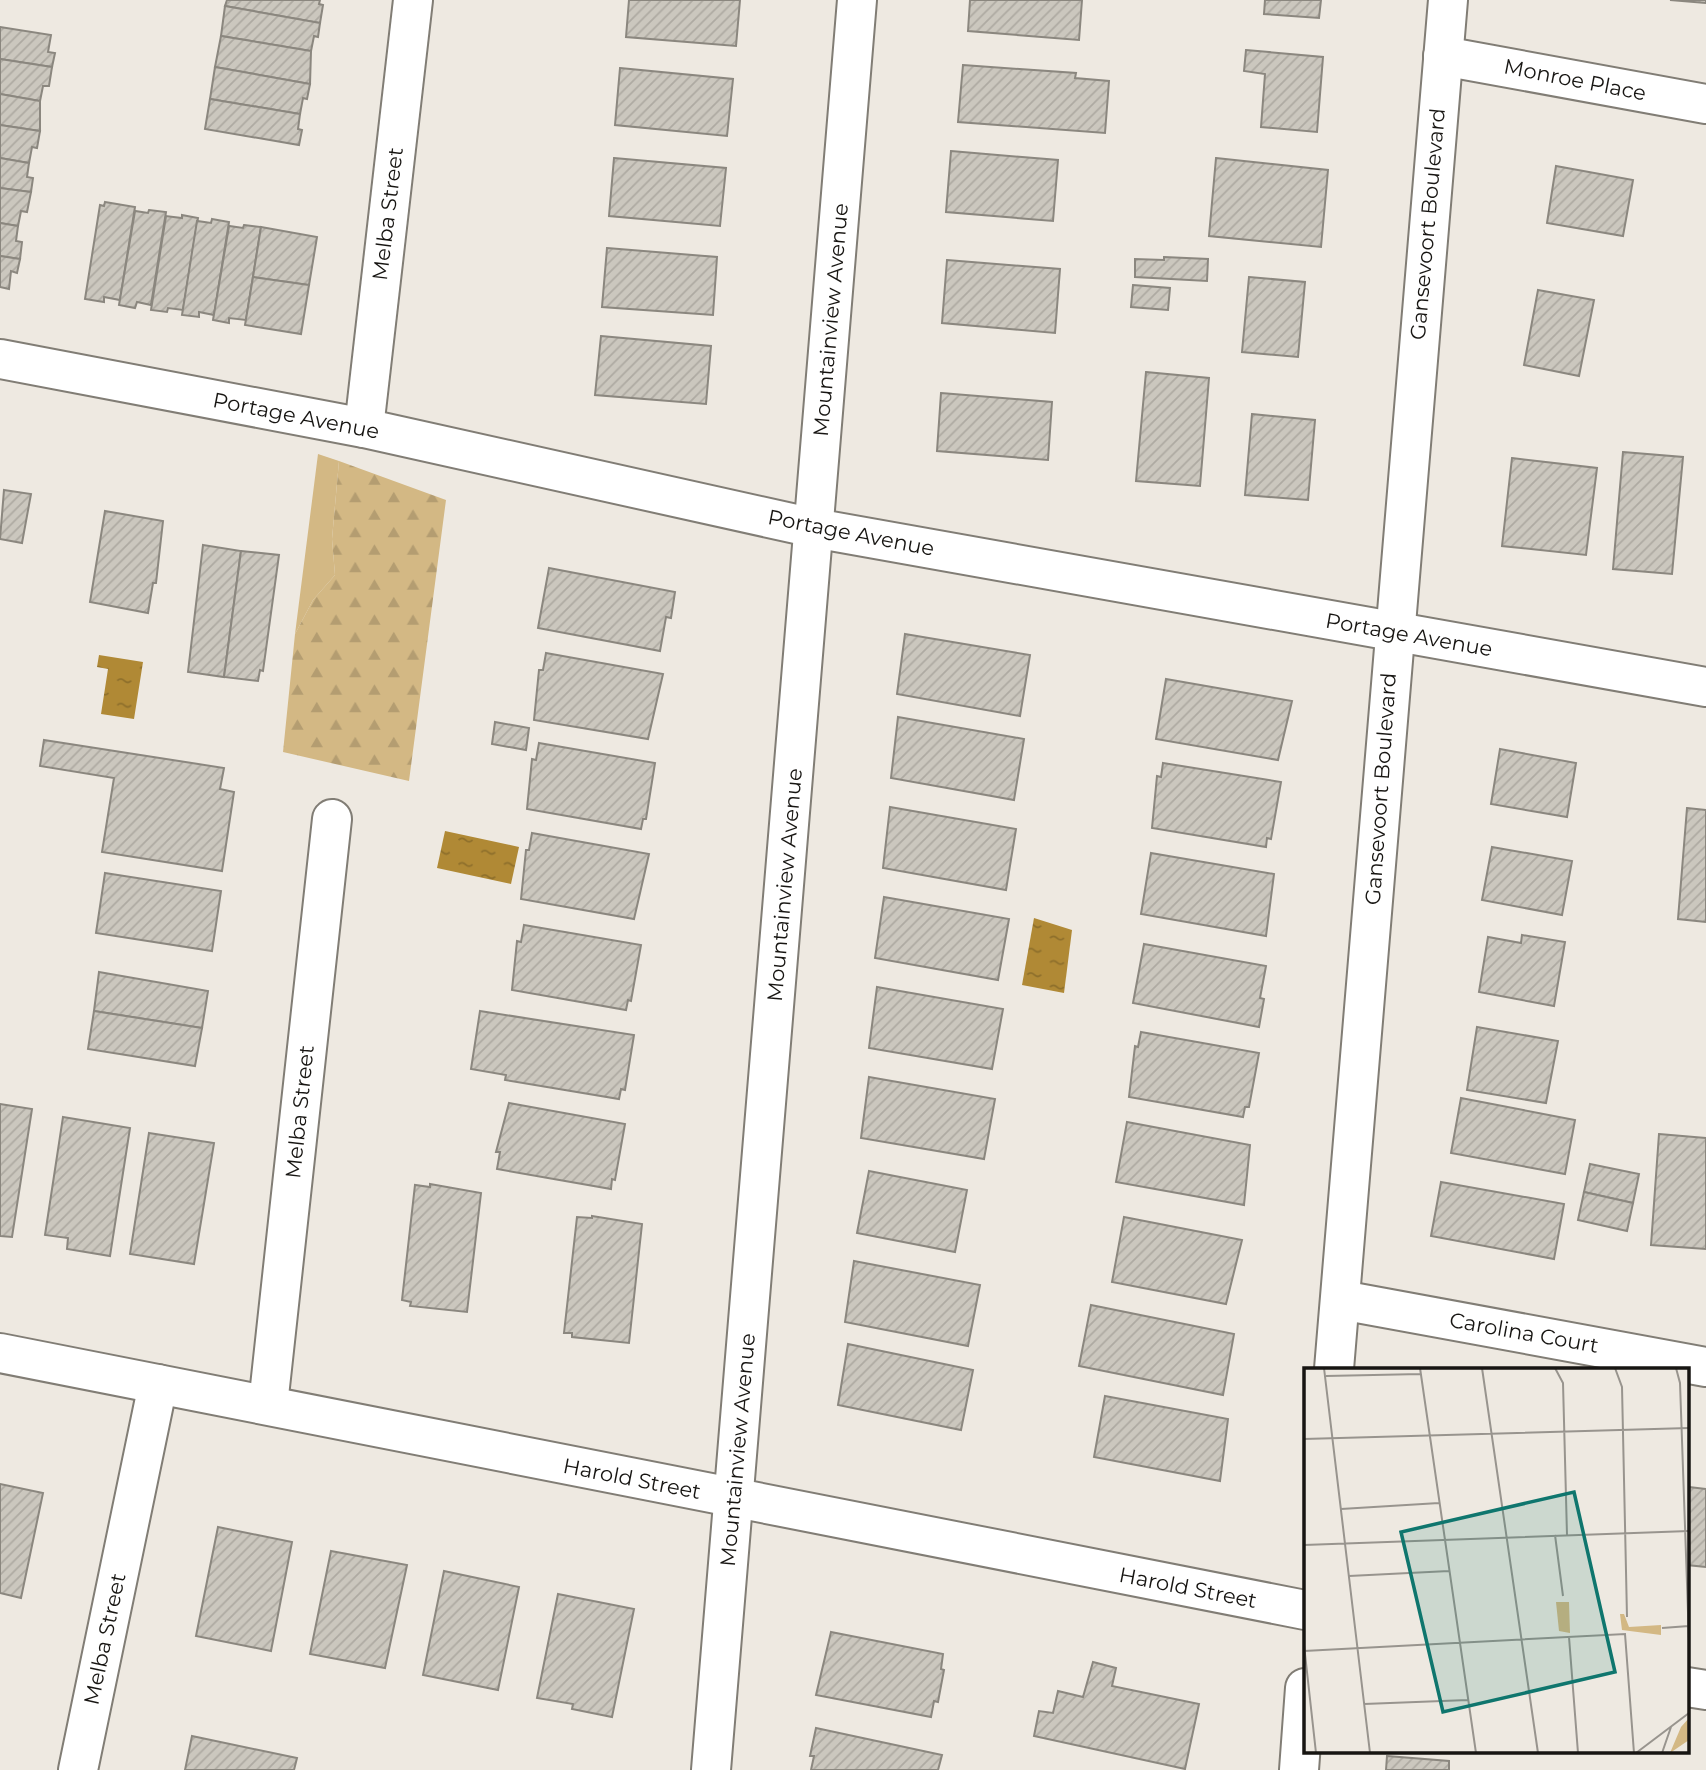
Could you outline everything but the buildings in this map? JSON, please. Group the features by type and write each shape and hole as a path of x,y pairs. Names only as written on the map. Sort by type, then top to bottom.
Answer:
{"street":[{"name":"Melba Street","path":"364,428 413,0"},
{"name":"Mountainview Avenue","path":"711,1770 857,0"},
{"name":"Gansevoort Boulevard","path":"1334,1368 1393,632 1448,0"},
{"name":"Monroe Place","path":"1443,55 1706,104"},
{"name":"Portage Avenue","path":"0,359 364,428 814,528 1706,687"},
{"name":"Melba Street","path":"268,1405 332,819"},
{"name":"Carolina Court","path":"1341,1300 1706,1367"},
{"name":"Harold Street","path":"0,1353 1304,1610"},
{"name":"Melba Street","path":"78,1770 158,1384"},
{"path":"1688,1687 1706,1690"},
{"path":"1299,1770 1304,1702"}],"green space":[{"path":"318,454 339,461 332,539 335,575 313,600 295,634"},
{"path":"339,461 446,500 409,781 283,752 295,634 313,600 335,575 332,539"}],"water":[{"path":"99,655 143,662 134,719 101,714 108,669 97,667"},
{"path":"445,831 519,847 511,884 437,868"},
{"path":"1034,918 1072,930 1064,993 1022,985"}]}
